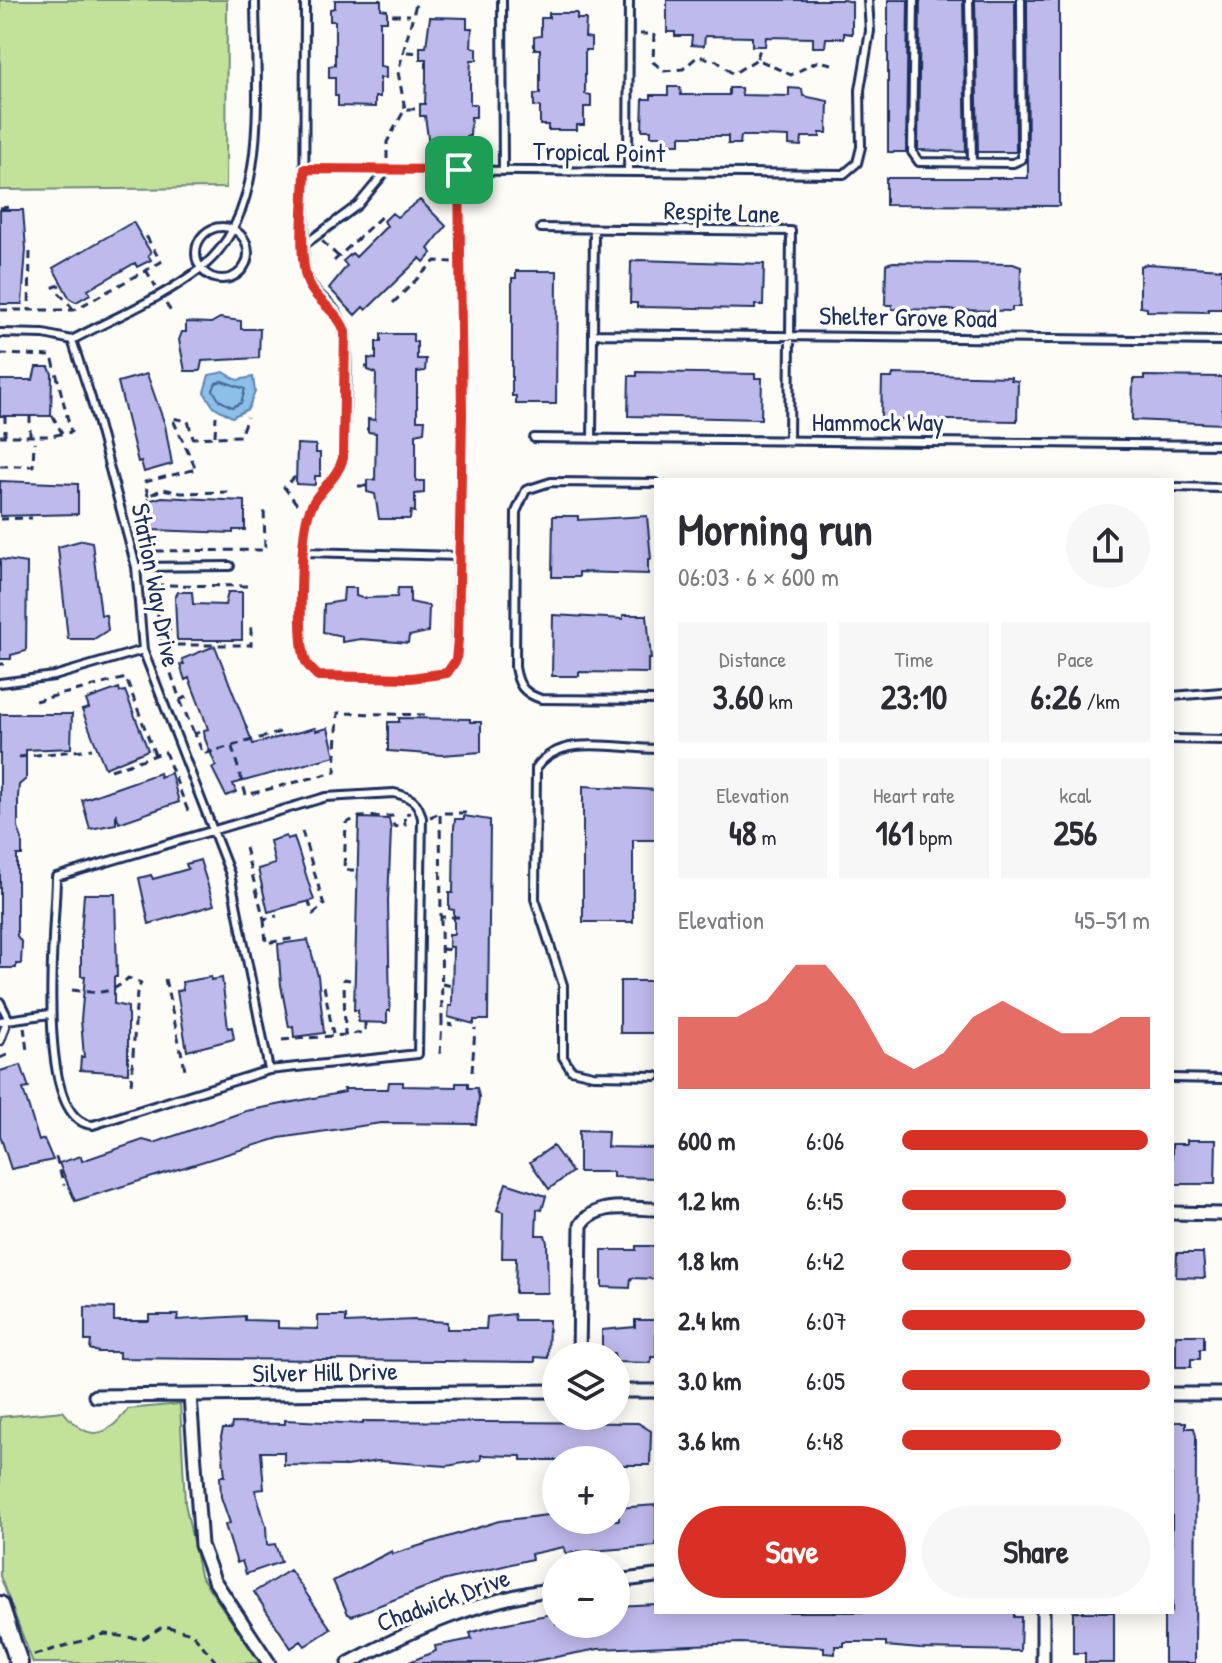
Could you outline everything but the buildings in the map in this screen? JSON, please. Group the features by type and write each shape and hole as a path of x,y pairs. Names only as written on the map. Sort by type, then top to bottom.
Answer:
{"main road":[{"path":"0,1605 11,1655"}],"street":[{"path":"579,1342 581,1225 590,1214 604,1209 654,1209"},
{"path":"1174,1213 1222,1214"},
{"name":"Silver Hill Drive","path":"95,1396 542,1391"},
{"path":"630,1391 654,1391"},
{"path":"1174,1394 1222,1394"},
{"path":"190,1396 201,1545 214,1580 269,1663"},
{"path":"630,1579 654,1576"},
{"name":"Chadwick Drive","path":"349,1663 407,1632 524,1593 542,1591"},
{"path":"1043,1614 1043,1663"}],"lane":[{"path":"0,333 44,334 72,340 201,268 234,230 256,157 255,0"},
{"path":"305,0 304,245 308,284 341,320 345,332 343,458 339,473 314,502 308,515 304,552 302,649 306,665 318,676 411,678 447,673 456,660 461,262 459,170"},
{"path":"502,0 503,171"},
{"path":"628,172 629,0"},
{"name":"Tropical Point","path":"305,169 844,174 857,163 861,147 860,90 870,31 868,0"},
{"path":"914,0 912,152 919,162 972,163 1013,163 1022,159 1021,0"},
{"path":"969,0 972,163"},
{"path":"304,245 358,205 387,170"},
{"path":"223,227 234,230 246,244 248,253 241,270 225,279 216,278 201,268 196,246 202,236 223,227"},
{"name":"Respite Lane","path":"541,228 791,231 789,442"},
{"path":"592,439 594,229"},
{"name":"Shelter Grove Road","path":"593,334 1222,341"},
{"name":"Station Way Drive","path":"72,340 91,398 136,567 143,650 230,874 269,1070"},
{"name":"Hammock Way","path":"534,438 1222,445"},
{"path":"654,483 551,482 526,490 516,512 515,667 521,688 528,695 541,699 654,700"},
{"path":"1174,487 1222,488"},
{"path":"304,552 459,556"},
{"path":"136,567 230,566"},
{"path":"0,683 54,676 143,650"},
{"path":"1174,696 1222,692"},
{"path":"1174,739 1222,740"},
{"path":"654,749 568,745 545,754 536,768 535,899 563,985 563,1057 571,1070 593,1075 654,1076"},
{"path":"394,793 410,797 419,805 422,818 418,1054 269,1070 125,1116 82,1125 74,1118 65,1101 53,1050 50,1014 56,877 212,830 326,797 394,793"},
{"path":"0,1002 8,1018 0,1041"},
{"path":"0,1021 50,1014"},
{"path":"1174,1078 1222,1079"}],"path":[{"path":"387,170 387,142 405,109 398,72 406,52 405,36 410,15 417,0"},
{"path":"392,15 410,15"},
{"path":"629,34 654,34 653,62 664,71 683,69 698,56 700,49"},
{"path":"698,56 717,61 733,74 757,59 761,46"},
{"path":"406,52 420,53"},
{"path":"818,61 819,52"},
{"path":"757,59 791,75 818,61 837,65"},
{"path":"405,109 419,109"},
{"path":"0,208 10,207"},
{"path":"334,261 385,213"},
{"path":"0,310 74,310 161,262 145,234"},
{"path":"316,236 339,257"},
{"path":"29,310 30,252"},
{"path":"393,303 435,261 461,262"},
{"path":"60,285 54,287 74,310"},
{"path":"0,354 52,356 71,432 47,436 2,436 5,415"},
{"path":"30,415 30,436"},
{"path":"52,415 62,433"},
{"path":"215,437 216,416"},
{"path":"247,417 240,436 193,438 188,421 172,418 196,469 145,482 153,551 265,550 264,506"},
{"path":"47,436 47,443"},
{"path":"0,466 33,466 34,442"},
{"path":"295,477 284,487 290,499 308,515"},
{"path":"358,486 367,486"},
{"path":"148,496 163,489 181,493 228,492"},
{"path":"0,519 32,518"},
{"path":"247,586 159,585 156,590 162,645 180,700 197,733 203,754 284,731"},
{"path":"162,645 251,645 251,626"},
{"path":"159,630 171,630"},
{"path":"35,701 126,678 155,755"},
{"path":"180,700 191,695"},
{"path":"232,747 246,795 335,772 338,713 429,715"},
{"path":"19,757 92,749"},
{"path":"111,770 165,752 188,811"},
{"path":"293,774 295,780"},
{"path":"440,1054 440,813 471,813"},
{"path":"354,870 344,870 346,823 359,817 392,816"},
{"path":"302,831 324,905 313,914 309,902"},
{"path":"245,848 264,919 266,943 296,938"},
{"path":"264,919 277,916"},
{"path":"441,917 459,917"},
{"path":"441,949 452,950"},
{"path":"72,990 102,993 118,989 128,978 141,983 137,992 131,1086"},
{"path":"165,979 185,1069"},
{"path":"345,1035 344,979 350,980"},
{"path":"442,984 452,986"},
{"path":"324,986 333,1034"},
{"path":"282,1040 365,1032 365,1022"},
{"path":"442,1023 453,1025"},
{"path":"472,1072 475,1028"},
{"path":"0,1058 9,1054"},
{"path":"56,1157 64,1185"},
{"path":"34,1663 31,1656 105,1634 142,1639 164,1626 192,1633 217,1663"}],"green space":[{"path":"0,0 227,0 226,188 0,190"},
{"path":"180,1404 185,1503 200,1575 260,1663 33,1663 0,1576 0,1417 63,1411 80,1428 96,1433 112,1426 128,1409"}],"water":[{"path":"224,372 237,380 253,377 255,392 248,409 232,417 213,406 204,392 209,375"}],"route":[{"path":"305,169 459,170 462,415 456,660 447,673 411,678 318,676 306,665 302,649 304,552 308,515 314,502 339,473 343,458 345,332 331,307 308,284 304,266 305,169"}]}
